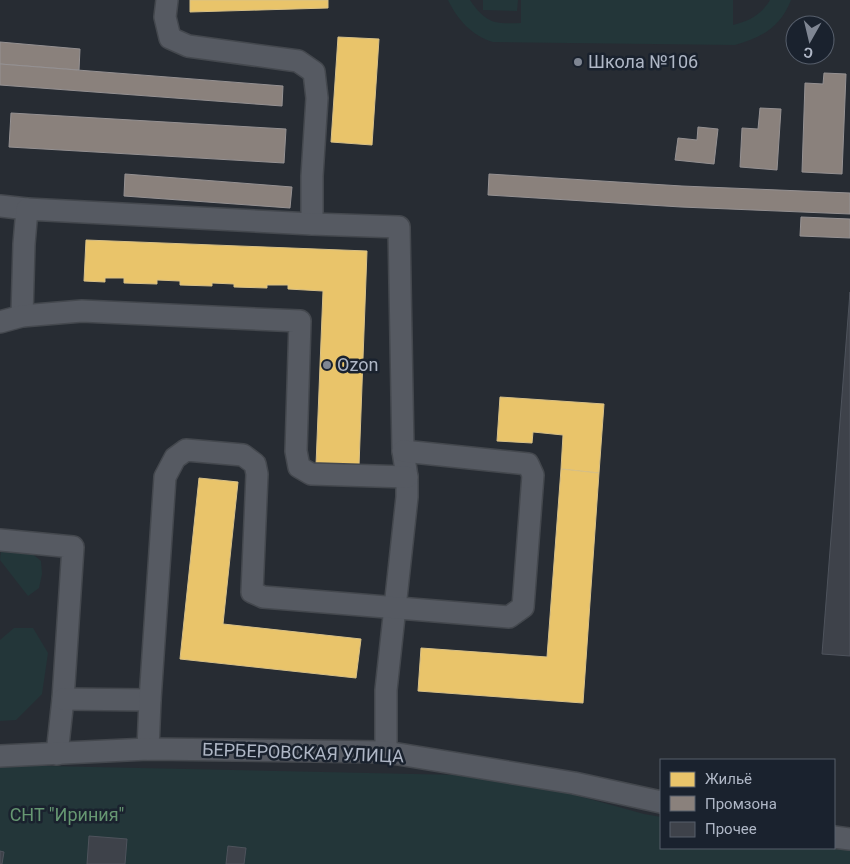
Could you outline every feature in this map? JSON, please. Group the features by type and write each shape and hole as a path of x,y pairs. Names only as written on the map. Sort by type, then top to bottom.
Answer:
{"street":[{"path":"161,1 170,38 188,46 298,61 314,72 317,98 312,176 312,224"},
{"path":"0,206 27,209 399,227 403,451 407,477 407,497 386,690 386,752"},
{"path":"22,316 27,209"},
{"path":"0,322 22,316 82,311 300,320 296,451 299,467 311,474 407,477"},
{"path":"148,749 165,477 175,458 186,450 243,455 256,464 252,592 262,597 509,617 522,607 533,475 528,464 403,451"},
{"path":"0,540 73,547 63,699 57,754"},
{"path":"63,699 150,700"},
{"name":"БЕРБЕРОВСКАЯ УЛИЦА","path":"0,756 148,749 386,752 574,783 660,802"},
{"path":"835,838 850,839"}],"green space":[{"path":"448,0 470,0 477,10 495,22 521,23 521,0 733,0 733,25 754,17 763,10 770,0 791,0 787,10 769,30 754,39 735,45 493,42 478,36 466,26"},
{"path":"483,0 518,0 517,11 483,10"},
{"path":"1,550 30,552 41,561 42,574 39,588 28,596 0,560"},
{"path":"14,628 33,628 48,653 42,694 16,720 0,721 0,640"},
{"name":"СНТ \"Ириния\"","path":"0,765 506,776 660,817 660,849 835,849 835,844 850,847 850,864 0,864"}],"building: Жильё":[{"path":"190,0 328,0 328,8 190,12"},
{"path":"338,37 379,39 372,145 331,142"},
{"path":"86,240 367,251 359,466 316,465 323,291 288,289 288,285 267,285 267,288 234,287 234,284 212,283 212,286 180,285 180,281 157,280 157,284 124,283 124,278 105,278 105,282 84,281"},
{"path":"500,397 604,404 599,473 561,469 563,435 533,432 532,443 497,441"},
{"path":"561,469 599,473 583,703 418,691 421,648 547,657"},
{"path":"199,478 238,482 223,624 361,639 356,678 180,659"}],"building: Промзона":[{"path":"0,42 80,49 79,70 0,64"},
{"path":"0,64 283,86 282,106 0,85"},
{"path":"824,73 846,74 842,174 802,172 805,83 823,84"},
{"path":"760,108 781,109 777,170 740,167 742,128 758,129"},
{"path":"11,113 286,129 284,163 9,147"},
{"path":"698,127 718,129 714,164 675,160 678,138 697,140"},
{"path":"125,174 292,187 290,208 124,196"},
{"path":"489,174 682,186 850,193 850,214 681,207 488,195"},
{"path":"801,217 850,219 850,238 800,236"}],"building: Прочее":[{"path":"850,292 850,656 822,654"},
{"path":"89,836 127,839 125,864 87,864"},
{"path":"228,846 246,848 244,864 226,864"},
{"path":"0,851 4,852 2,864 0,864"}],"place":[{"name":"Школа №106","path":"578,62"},
{"name":"Ozon","path":"327,365"}]}
